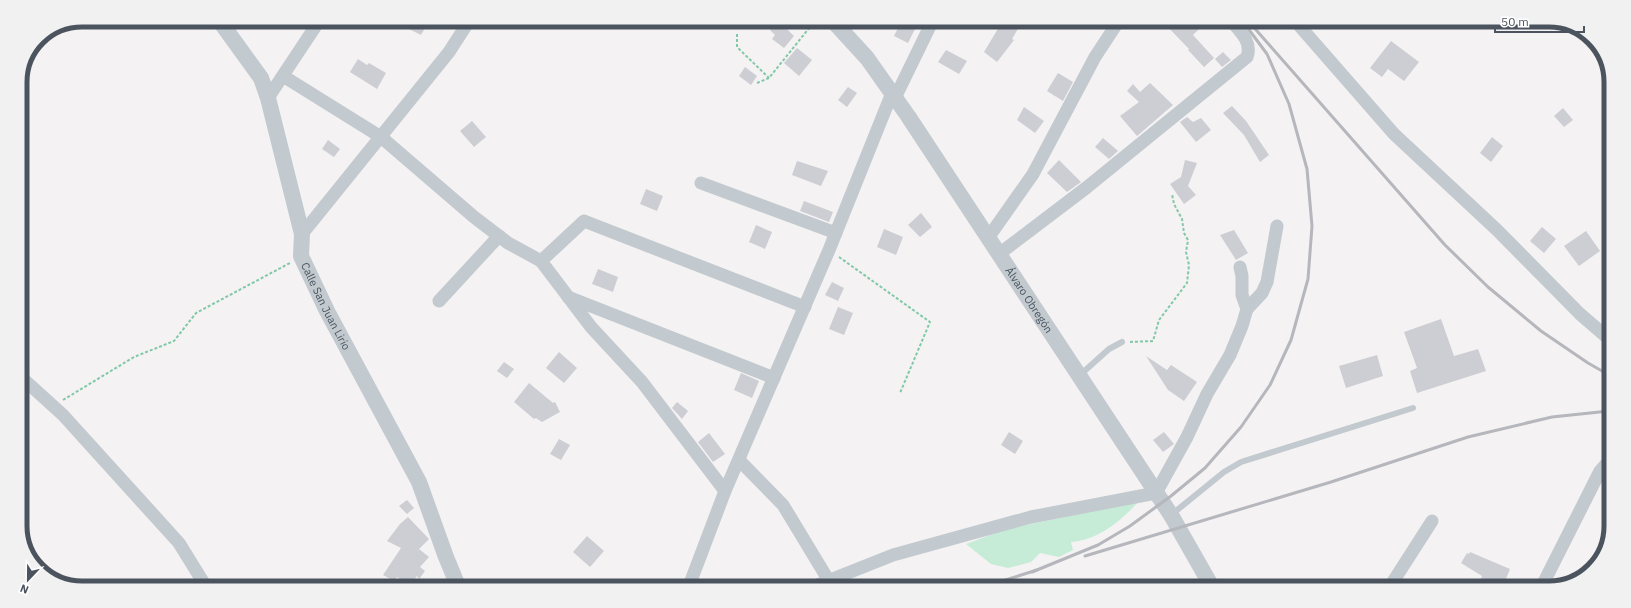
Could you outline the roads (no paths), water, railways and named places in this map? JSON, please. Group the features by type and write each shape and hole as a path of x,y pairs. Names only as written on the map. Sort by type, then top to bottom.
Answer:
{"street":[{"name":"Calle San Juan Lirio","path":"224,27 261,78 268,98 302,234 301,256 327,311 419,482 456,581"},
{"path":"268,98 314,27"},
{"path":"302,234 449,52 466,27"},
{"name":"Álvaro Obregón","path":"839,27 867,58 894,96 1171,515 1209,581"},
{"path":"691,581 725,491 894,96 929,27"},
{"path":"988,238 1033,174 1095,57 1115,27"},
{"path":"999,254 1086,188 1247,57 1249,50 1246,38 1236,27"},
{"path":"1300,27 1394,134 1497,230 1580,314 1604,335"},
{"path":"283,76 381,137 474,217 508,244 541,261 591,327 642,382 725,491"},
{"path":"701,183 836,233"},
{"path":"541,261 584,221 805,307"},
{"path":"739,460 783,506 829,581 893,555 1031,516 1156,493 1188,437 1207,394 1230,355 1242,326 1247,309 1262,293 1267,282 1277,226"},
{"path":"439,301 498,236"},
{"path":"1240,267 1242,276 1242,295 1247,309"},
{"path":"568,297 774,378"},
{"path":"27,382 63,415 179,543 203,581"},
{"path":"1545,581 1600,471 1604,466"},
{"path":"1393,581 1432,521"}],"lane":[{"path":"1078,376 1109,349 1122,342"},
{"path":"1171,515 1224,472 1241,462 1413,408"}],"railway":[{"path":"1032,572 1098,545 1130,526 1171,496 1205,468 1241,427 1270,385 1291,340 1308,279 1312,226 1307,169 1289,104 1267,54 1247,27"},
{"path":"1254,27 1445,245 1488,287 1541,331 1604,372"},
{"path":"1085,556 1331,482 1468,437 1552,417 1604,412"},
{"path":"1002,581 1037,570"}]}
